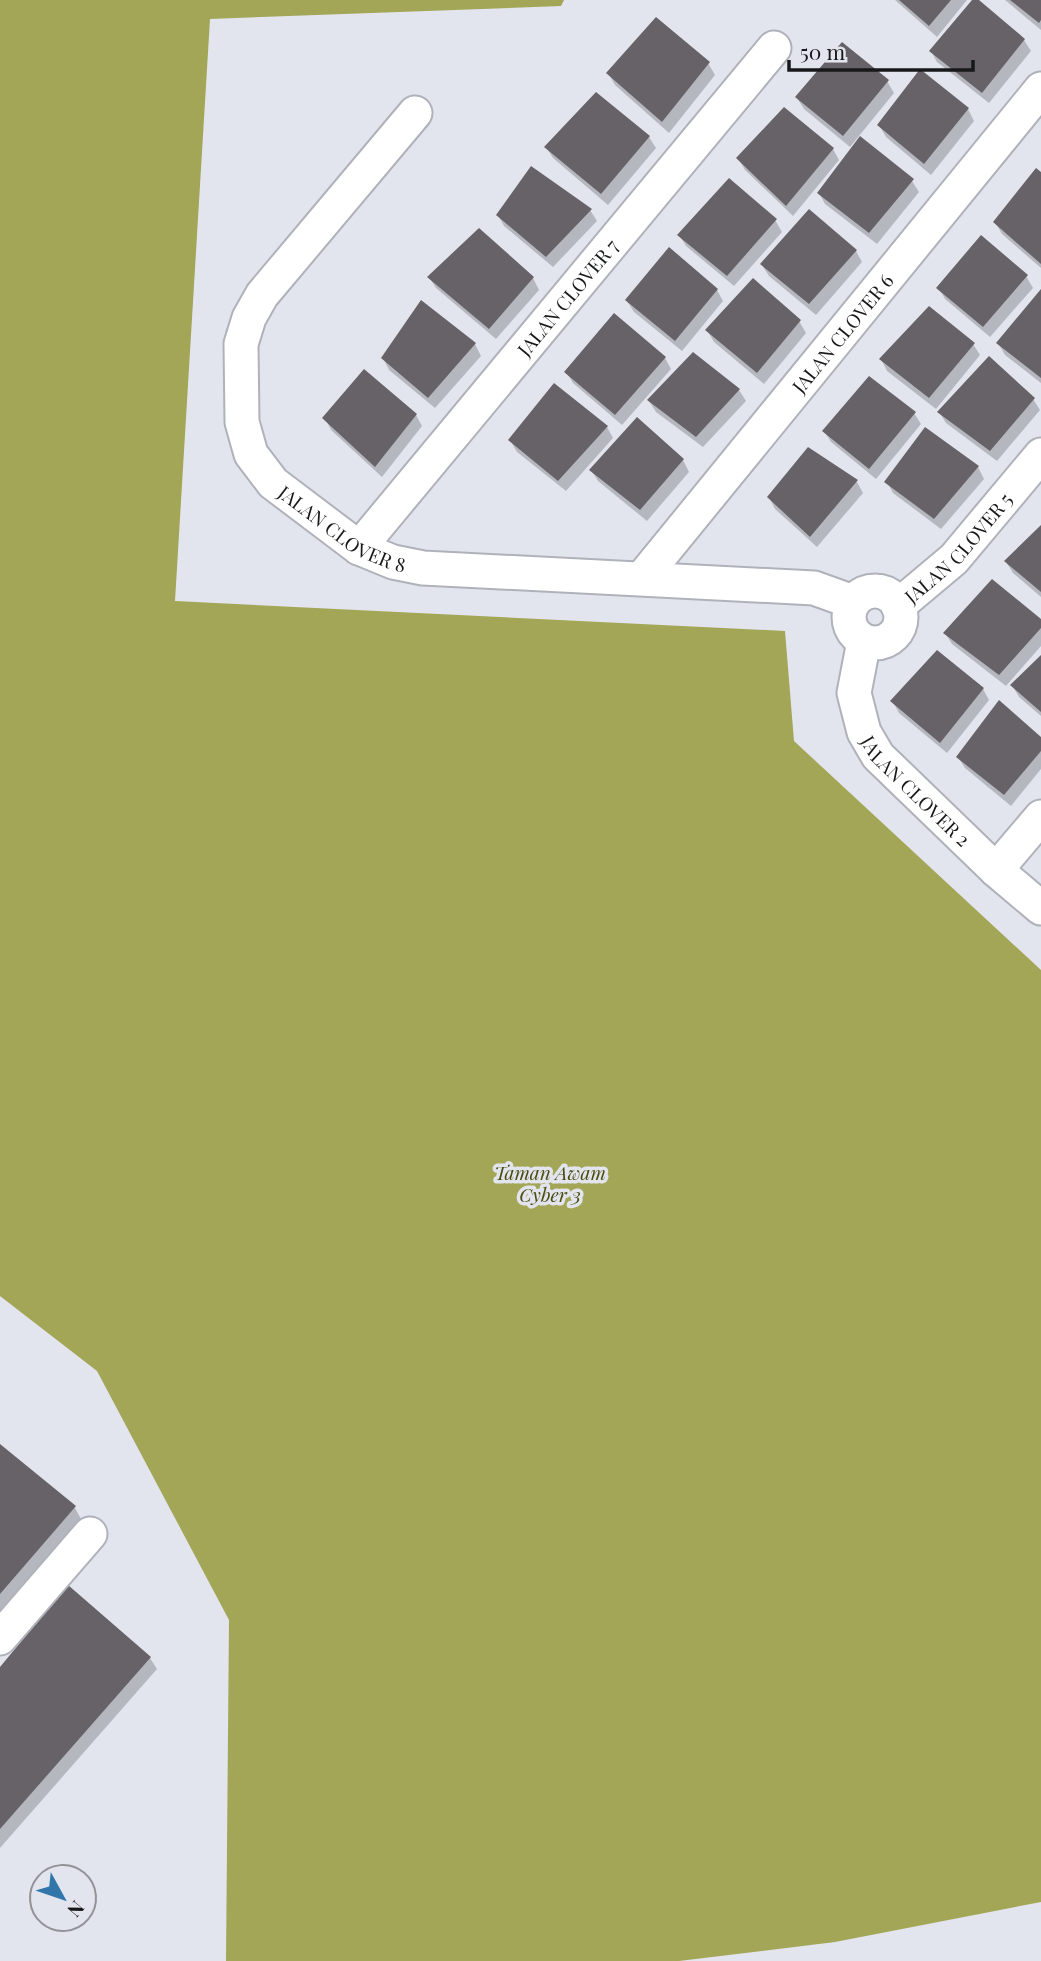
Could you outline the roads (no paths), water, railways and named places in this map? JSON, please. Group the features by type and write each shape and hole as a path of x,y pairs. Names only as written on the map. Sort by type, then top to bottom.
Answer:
{"street":[{"name":"JALAN CLOVER 7","path":"359,548 774,48"},
{"name":"JALAN CLOVER 6","path":"643,578 1041,89"},
{"name":"JALAN CLOVER 8","path":"415,113 262,295 249,318 241,344 242,422 251,453 273,483 359,548 393,562 423,568 814,588 853,602"},
{"name":"JALAN CLOVER 5","path":"898,606 954,559 1041,455"},
{"path":"866,592 888,594 898,606 901,615 896,632 882,642 864,641 858,637 849,624 848,617 853,602 866,592"},
{"name":"JALAN CLOVER 2","path":"864,641 854,693 864,732 878,755 996,870 1041,908"},
{"path":"996,870 1041,817"},
{"path":"0,1638 90,1534"}],"park label":[{"name":"Taman Awam Cyber 3","path":"550,1183"}]}
